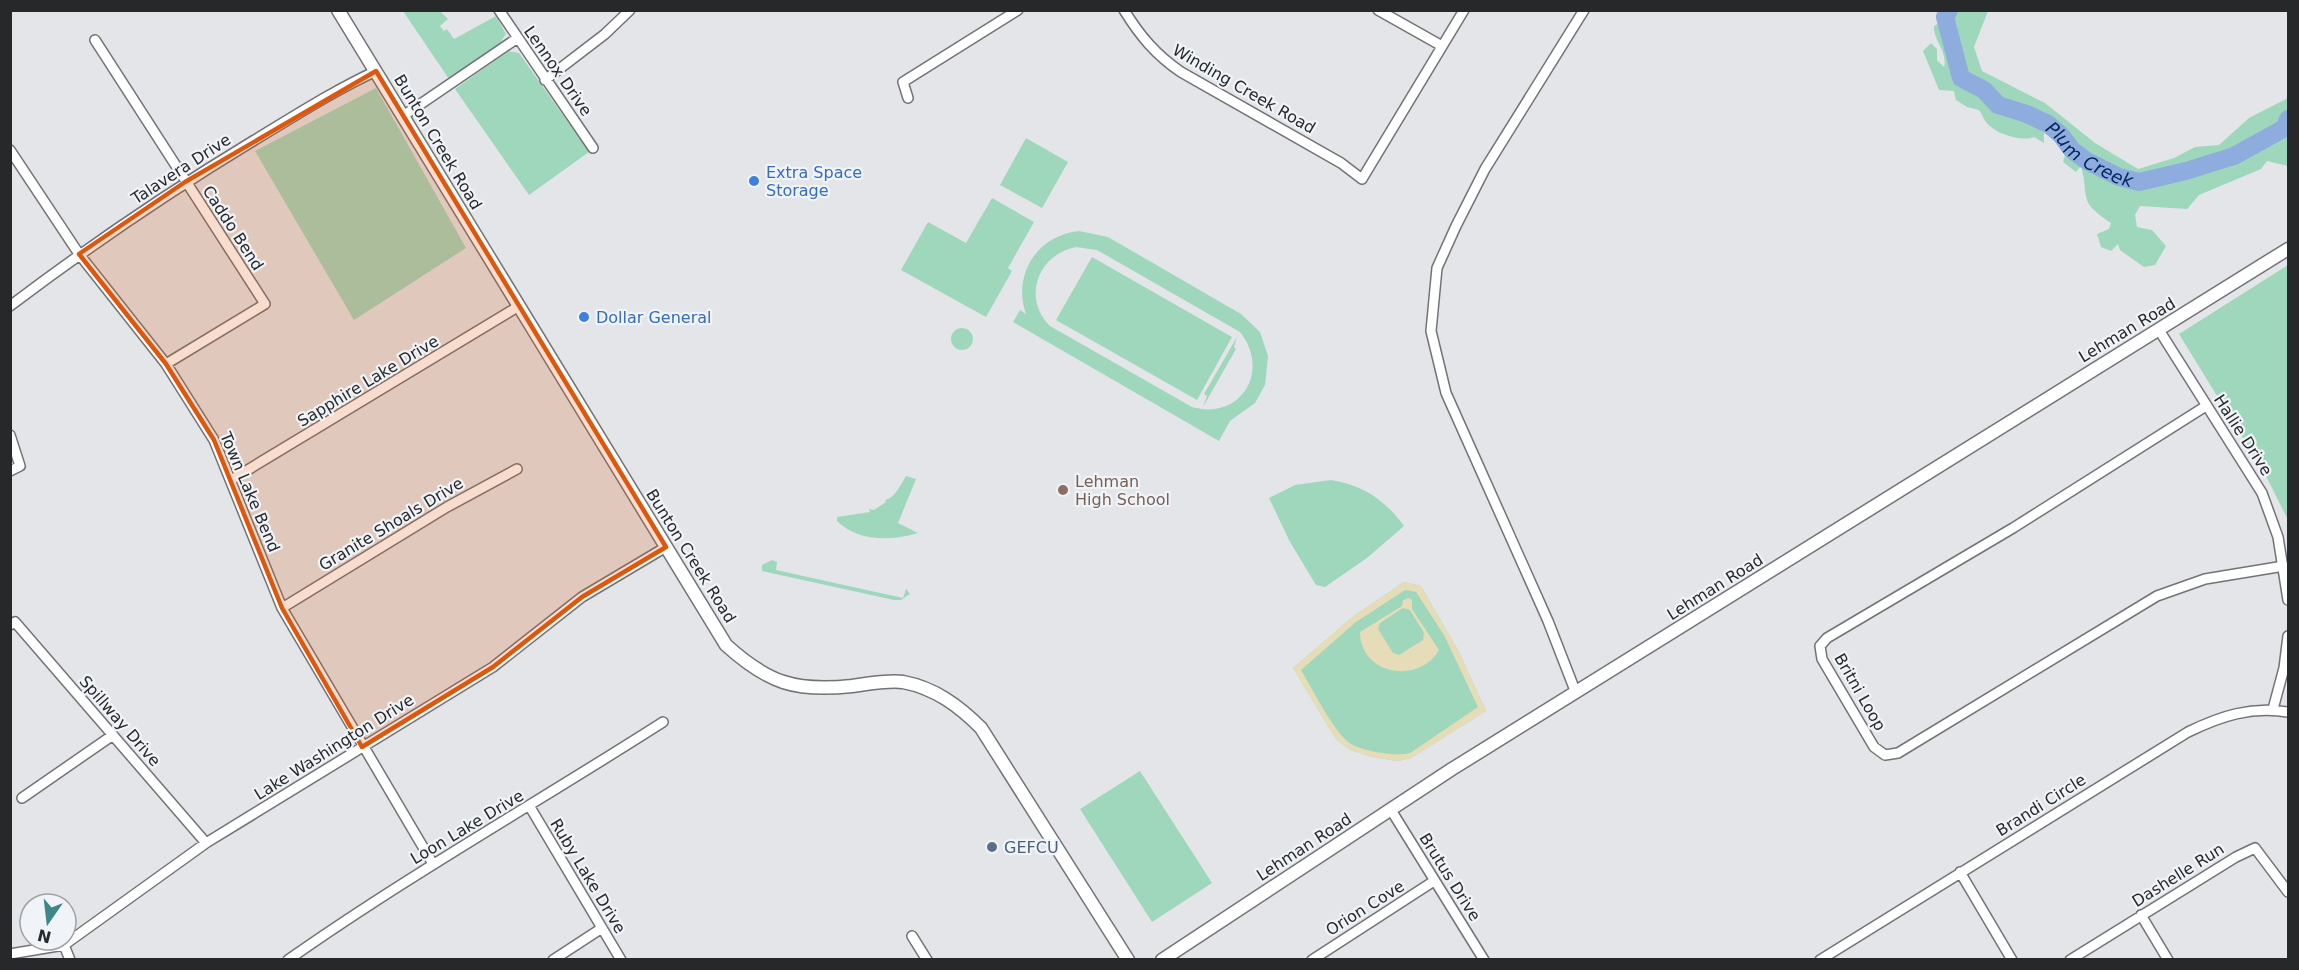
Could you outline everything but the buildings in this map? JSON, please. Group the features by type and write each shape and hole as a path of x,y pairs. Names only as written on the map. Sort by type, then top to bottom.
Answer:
{"street":[{"name":"Bunton Creek Road","path":"338,10 726,645 750,667 788,684 820,687 902,682 950,699 981,728 1128,960"},
{"name":"Lennox Drive","path":"499,10 516,39 593,148"},
{"path":"545,80 605,34 630,10"},
{"path":"908,98 903,82 1018,10"},
{"name":"Winding Creek Road","path":"1125,10 1140,36 1160,57 1181,72 1341,163 1362,179 1442,46"},
{"path":"1378,10 1442,46 1464,10"},
{"path":"1576,693 1548,621 1446,393 1431,331 1437,268 1456,226 1485,169 1584,10"},
{"path":"403,117 516,39"},
{"name":"Caddo Bend","path":"95,40 265,304 166,364"},
{"name":"Talavera Drive","path":"10,306 79,254 185,182 342,87 376,71"},
{"name":"Town Lake Bend","path":"10,150 79,254 166,364 214,440 282,608 362,747 434,864"},
{"name":"Lehman Road","path":"1162,960 1391,810 1576,693 2289,249"},
{"name":"Sapphire Lake Drive","path":"231,480 519,306"},
{"name":"Hallie Drive","path":"2159,330 2262,493 2278,537 2289,600"},
{"name":"Britni Loop","path":"2206,406 2013,528 1827,638 1820,646 1822,659 1874,747 1885,755 1898,753 2157,596 2205,579 2284,566"},
{"path":"10,435 21,466 10,471"},
{"name":"Granite Shoals Drive","path":"282,608 447,507 517,469"},
{"name":"Lake Washington Drive","path":"78,935 206,843 494,667 582,597 666,547"},
{"name":"Spillway Drive","path":"10,626 15,622 206,843"},
{"path":"2273,709 2284,668 2289,636"},
{"name":"Brandi Circle","path":"1820,960 2188,732 2239,712 2273,709 2289,711"},
{"name":"Loon Lake Drive","path":"288,960 434,864 530,807 663,722"},
{"path":"22,798 113,735"},
{"name":"Ruby Lake Drive","path":"530,807 621,960"},
{"name":"Brutus Drive","path":"1391,810 1484,960"},
{"name":"Dashelle Run","path":"2070,960 2236,857 2255,848 2289,892"},
{"path":"1960,873 2012,960"},
{"name":"Orion Cove","path":"1312,960 1434,882"},
{"path":"2141,915 2168,960"},
{"path":"553,960 602,928"},
{"path":"912,936 927,960"}],"highlighted area":[{"path":"376,71 666,547 582,597 493,667 362,747 282,608 214,440 166,364 79,254 185,182"}],"green space":[{"path":"403,11 440,11 448,19 440,26 444,31 447,29 454,39 496,16 506,34 499,44 449,79"},
{"path":"1940,11 1988,11 1974,47 1982,71 2045,103 2095,143 2138,169 2174,158 2195,147 2219,145 2249,118 2288,98 2288,166 2267,161 2261,169 2199,195 2187,209 2140,206 2135,215 2137,227 2152,230 2166,246 2155,265 2144,267 2120,250 2118,244 2111,251 2101,247 2097,234 2109,229 2111,223 2089,204 2081,166 2076,172 2063,162 2066,152 2059,139 2044,128 2044,143 2034,137 2015,138 2002,133 1990,126 1979,110 1967,107 1956,100 1954,91 1939,90 1923,51 1931,43 1937,49 1937,60 1944,67 1944,56 1934,31 1934,26 1941,22"},
{"path":"508,51 519,53 589,152 529,195 455,89"},
{"path":"376,88 466,248 354,320 255,151"},
{"path":"1026,138 1068,162 1042,208 1000,185"},
{"path":"992,198 1034,222 1008,268 1012,271 986,317 901,270 928,222 966,243"},
{"path":"1079,231 1108,237 1241,314 1260,332 1268,356 1265,385 1255,403 1230,421 1219,441 1013,322 1020,310 1026,314 1023,285 1032,259 1051,240","holes":["1076,247 1097,250 1240,332 1249,347 1252,362 1251,377 1246,389 1237,400 1225,407 1209,409 1192,407 1050,326 1041,315 1037,302 1038,278 1044,267 1063,251"]},
{"path":"1092,257 1232,337 1197,400 1056,320"},
{"path":"2288,265 2288,520 2265,474 2179,334"},
{"path":"962,328 970,331 973,339 970,347 962,350 954,347 951,339 954,331"},
{"path":"1237,337 1234,347 1236,349 1203,407 1207,396 1204,394"},
{"path":"906,476 916,479 898,523 918,533 876,538 855,533 837,521 837,517 870,512 869,509 874,510 895,494"},
{"path":"1331,480 1343,482 1372,495 1381,501 1404,526 1367,558 1325,587 1316,585 1290,542 1269,498 1295,485"},
{"path":"772,560 777,562 776,570 903,598 906,589 910,594 901,600 894,600 762,571 762,565"},
{"path":"1404,582 1421,586 1459,652 1486,711 1411,758 1398,761 1372,757 1350,750 1336,739 1293,668 1355,615"},
{"path":"1140,771 1212,883 1152,922 1080,809"}],"sand":[{"path":"1404,582 1421,586 1459,652 1486,711 1411,758 1398,761 1372,757 1350,750 1336,739 1293,668 1355,615","holes":["1405,590 1416,592 1444,635 1478,707 1410,753 1387,754 1352,745 1334,726 1301,670 1356,622"]},
{"path":"1409,598 1412,600 1412,609 1439,650 1430,661 1418,668 1405,671 1380,666 1370,658 1363,647 1360,632 1402,606 1403,600","holes":["1403,608 1410,610 1424,633 1423,640 1399,655 1393,653 1378,629 1380,623"]}],"waterway":[{"name":"Plum Creek","path":"1949,10 1945,17 1961,78 1984,90 1998,105 2027,114 2048,124 2061,135 2072,150 2087,161 2119,177 2139,182 2234,156 2285,128 2288,119"}],"place":[{"name":"Extra Space Storage","path":"754,181"},
{"name":"Dollar General","path":"584,317"},
{"name":"Lehman High School","path":"1063,490"},
{"name":"GEFCU","path":"992,847"}]}
